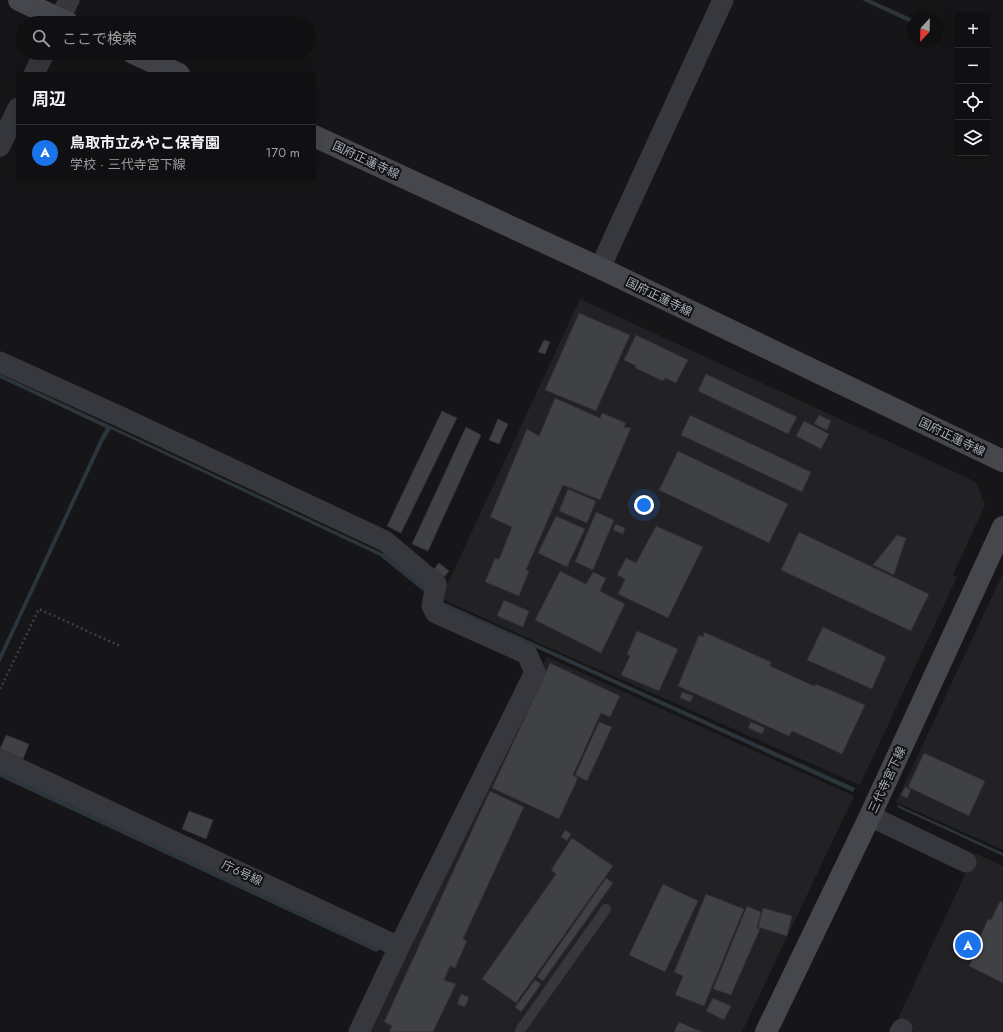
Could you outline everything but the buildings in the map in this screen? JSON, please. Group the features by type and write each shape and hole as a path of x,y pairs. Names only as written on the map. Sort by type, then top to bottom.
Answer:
{"main road":[{"path":"19,0 64,16"},
{"path":"149,60 175,72"},
{"name":"国府正蓮寺線","path":"316,137 600,268 1003,461"},
{"name":"三代寺宮下線","path":"766,1032 870,816 1003,527"}],"street":[{"path":"600,268 723,0"},
{"path":"35,72 41,60"},
{"path":"0,146 16,112"},
{"path":"0,362 385,541 436,584 432,606 436,613 527,654 535,672 399,947 359,1032"},
{"name":"庁6号線","path":"0,760 399,947"},
{"path":"870,816 966,862"}],"lane":[{"path":"520,1032 606,909"}],"path":[{"path":"0,689 39,609 120,646"}],"shaded area":[{"path":"862,0 871,0 907,16 907,21"},
{"path":"580,299 976,482 985,505 953,575 957,577 860,785 440,598 439,592 448,583"},
{"path":"0,374 384,554 443,602 855,788 853,792 439,604 380,556 111,429 103,442 0,663 0,654 106,428 0,378"},
{"path":"1003,573 1003,850 896,802"},
{"path":"547,657 854,796 742,1032 366,1032 513,724"},
{"path":"898,805 1003,853 1003,856 897,807"},
{"path":"975,853 1003,866 1003,1032 914,1032 896,1023"}],"waterway":[{"path":"0,773 376,948"}],"place":[{"name":"鳥取市立みやこ保育園","path":"968,945"}]}
